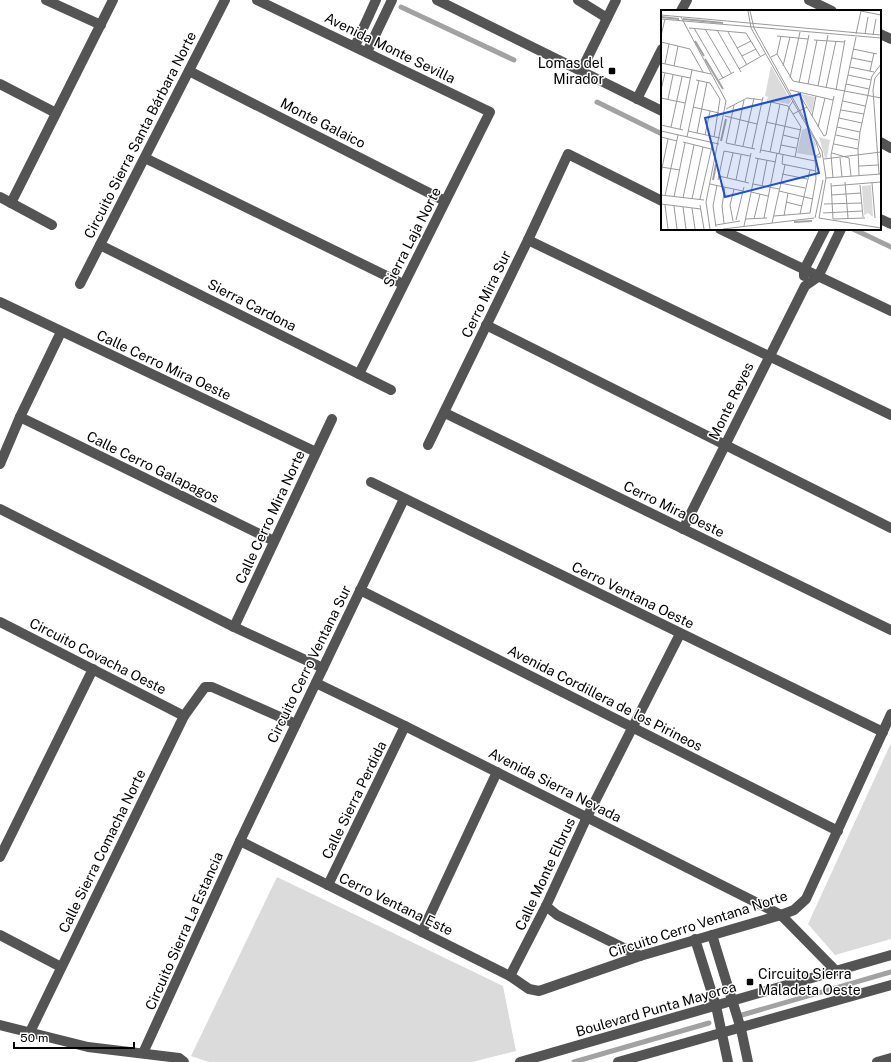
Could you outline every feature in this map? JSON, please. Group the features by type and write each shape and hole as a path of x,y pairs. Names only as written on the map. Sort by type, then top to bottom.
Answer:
{"street":[{"path":"46,0 100,24"},
{"path":"11,203 113,0"},
{"name":"Circuito Sierra Santa Bárbara Norte","path":"80,284 225,0"},
{"name":"Avenida Monte Sevilla","path":"257,0 490,112"},
{"path":"355,46 376,0"},
{"path":"367,52 392,0"},
{"path":"437,0 661,111"},
{"path":"578,0 607,18"},
{"path":"581,71 616,0"},
{"path":"681,10 686,0"},
{"path":"809,0 830,10"},
{"path":"881,34 891,39"},
{"path":"637,99 661,51"},
{"name":"Monte Galaico","path":"189,71 446,201"},
{"path":"0,84 56,113"},
{"name":"Sierra Laja Norte","path":"359,374 490,112"},
{"path":"881,143 891,148"},
{"name":"Cerro Mira Sur","path":"428,445 445,413 568,154 661,200"},
{"path":"145,158 404,284"},
{"path":"0,198 52,225"},
{"path":"881,219 891,224"},
{"path":"722,230 891,311"},
{"name":"Monte Reyes","path":"683,529 804,286 804,270 824,230"},
{"path":"804,286 818,277 841,230"},
{"path":"528,240 891,415"},
{"name":"Sierra Cardona","path":"100,245 391,390"},
{"name":"Calle Cerro Mira Oeste","path":"0,302 316,452"},
{"path":"486,325 891,528"},
{"path":"0,464 20,417 61,332"},
{"name":"Cerro Mira Oeste","path":"445,413 891,630"},
{"name":"Calle Cerro Galapagos","path":"20,417 274,541"},
{"name":"Calle Cerro Mira Norte","path":"234,627 332,419"},
{"name":"Cerro Ventana Oeste","path":"371,482 883,732"},
{"name":"Circuito Cerro Ventana Sur","path":"240,841 404,499"},
{"path":"0,509 234,627 323,668"},
{"name":"Avenida Cordillera de los Pirineos","path":"360,590 838,831"},
{"name":"Circuito Covacha Oeste","path":"1,625 93,669 184,716"},
{"name":"Calle Monte Elbrus","path":"510,976 546,906 587,817 680,634"},
{"path":"0,857 93,669"},
{"name":"Avenida Sierra Nevada","path":"316,683 405,726 781,915 836,971"},
{"name":"Calle Sierra Comacha Norte","path":"30,1032 184,716 205,687 212,687 296,724"},
{"name":"Circuito Cerro Ventana Norte","path":"539,990 640,956 695,939 712,936 794,910 806,899 891,714"},
{"name":"Calle Sierra Perdida","path":"328,885 405,726"},
{"path":"422,932 497,772"},
{"name":"Cerro Ventana Este","path":"240,841 510,976 528,989 539,990"},
{"name":"Circuito Sierra La Estancia","path":"143,1053 240,841"},
{"path":"546,906 557,915 640,956"},
{"path":"0,935 61,967"},
{"path":"712,936 741,1028 748,1062"},
{"path":"695,939 716,1006 728,1062"},
{"name":"Boulevard Punta Mayorca","path":"520,1062 891,956"},
{"path":"618,1062 722,1034 891,985"},
{"path":"0,1025 88,1047 143,1053 180,1061"},
{"path":"877,1062 891,1058"}],"shaded area":[{"path":"891,743 891,939 835,955 808,924"},
{"path":"277,877 503,986 516,1051 472,1062 209,1062 191,1056"}],"waterway":[{"path":"401,7 514,60"},
{"path":"597,102 661,134"},
{"path":"855,230 891,247"},
{"path":"742,1015 891,972"},
{"path":"574,1062 709,1023"}],"place":[{"name":"Lomas del Mirador","path":"612,71"},
{"name":"Circuito Sierra Maladeta Oeste","path":"750,982"}]}
